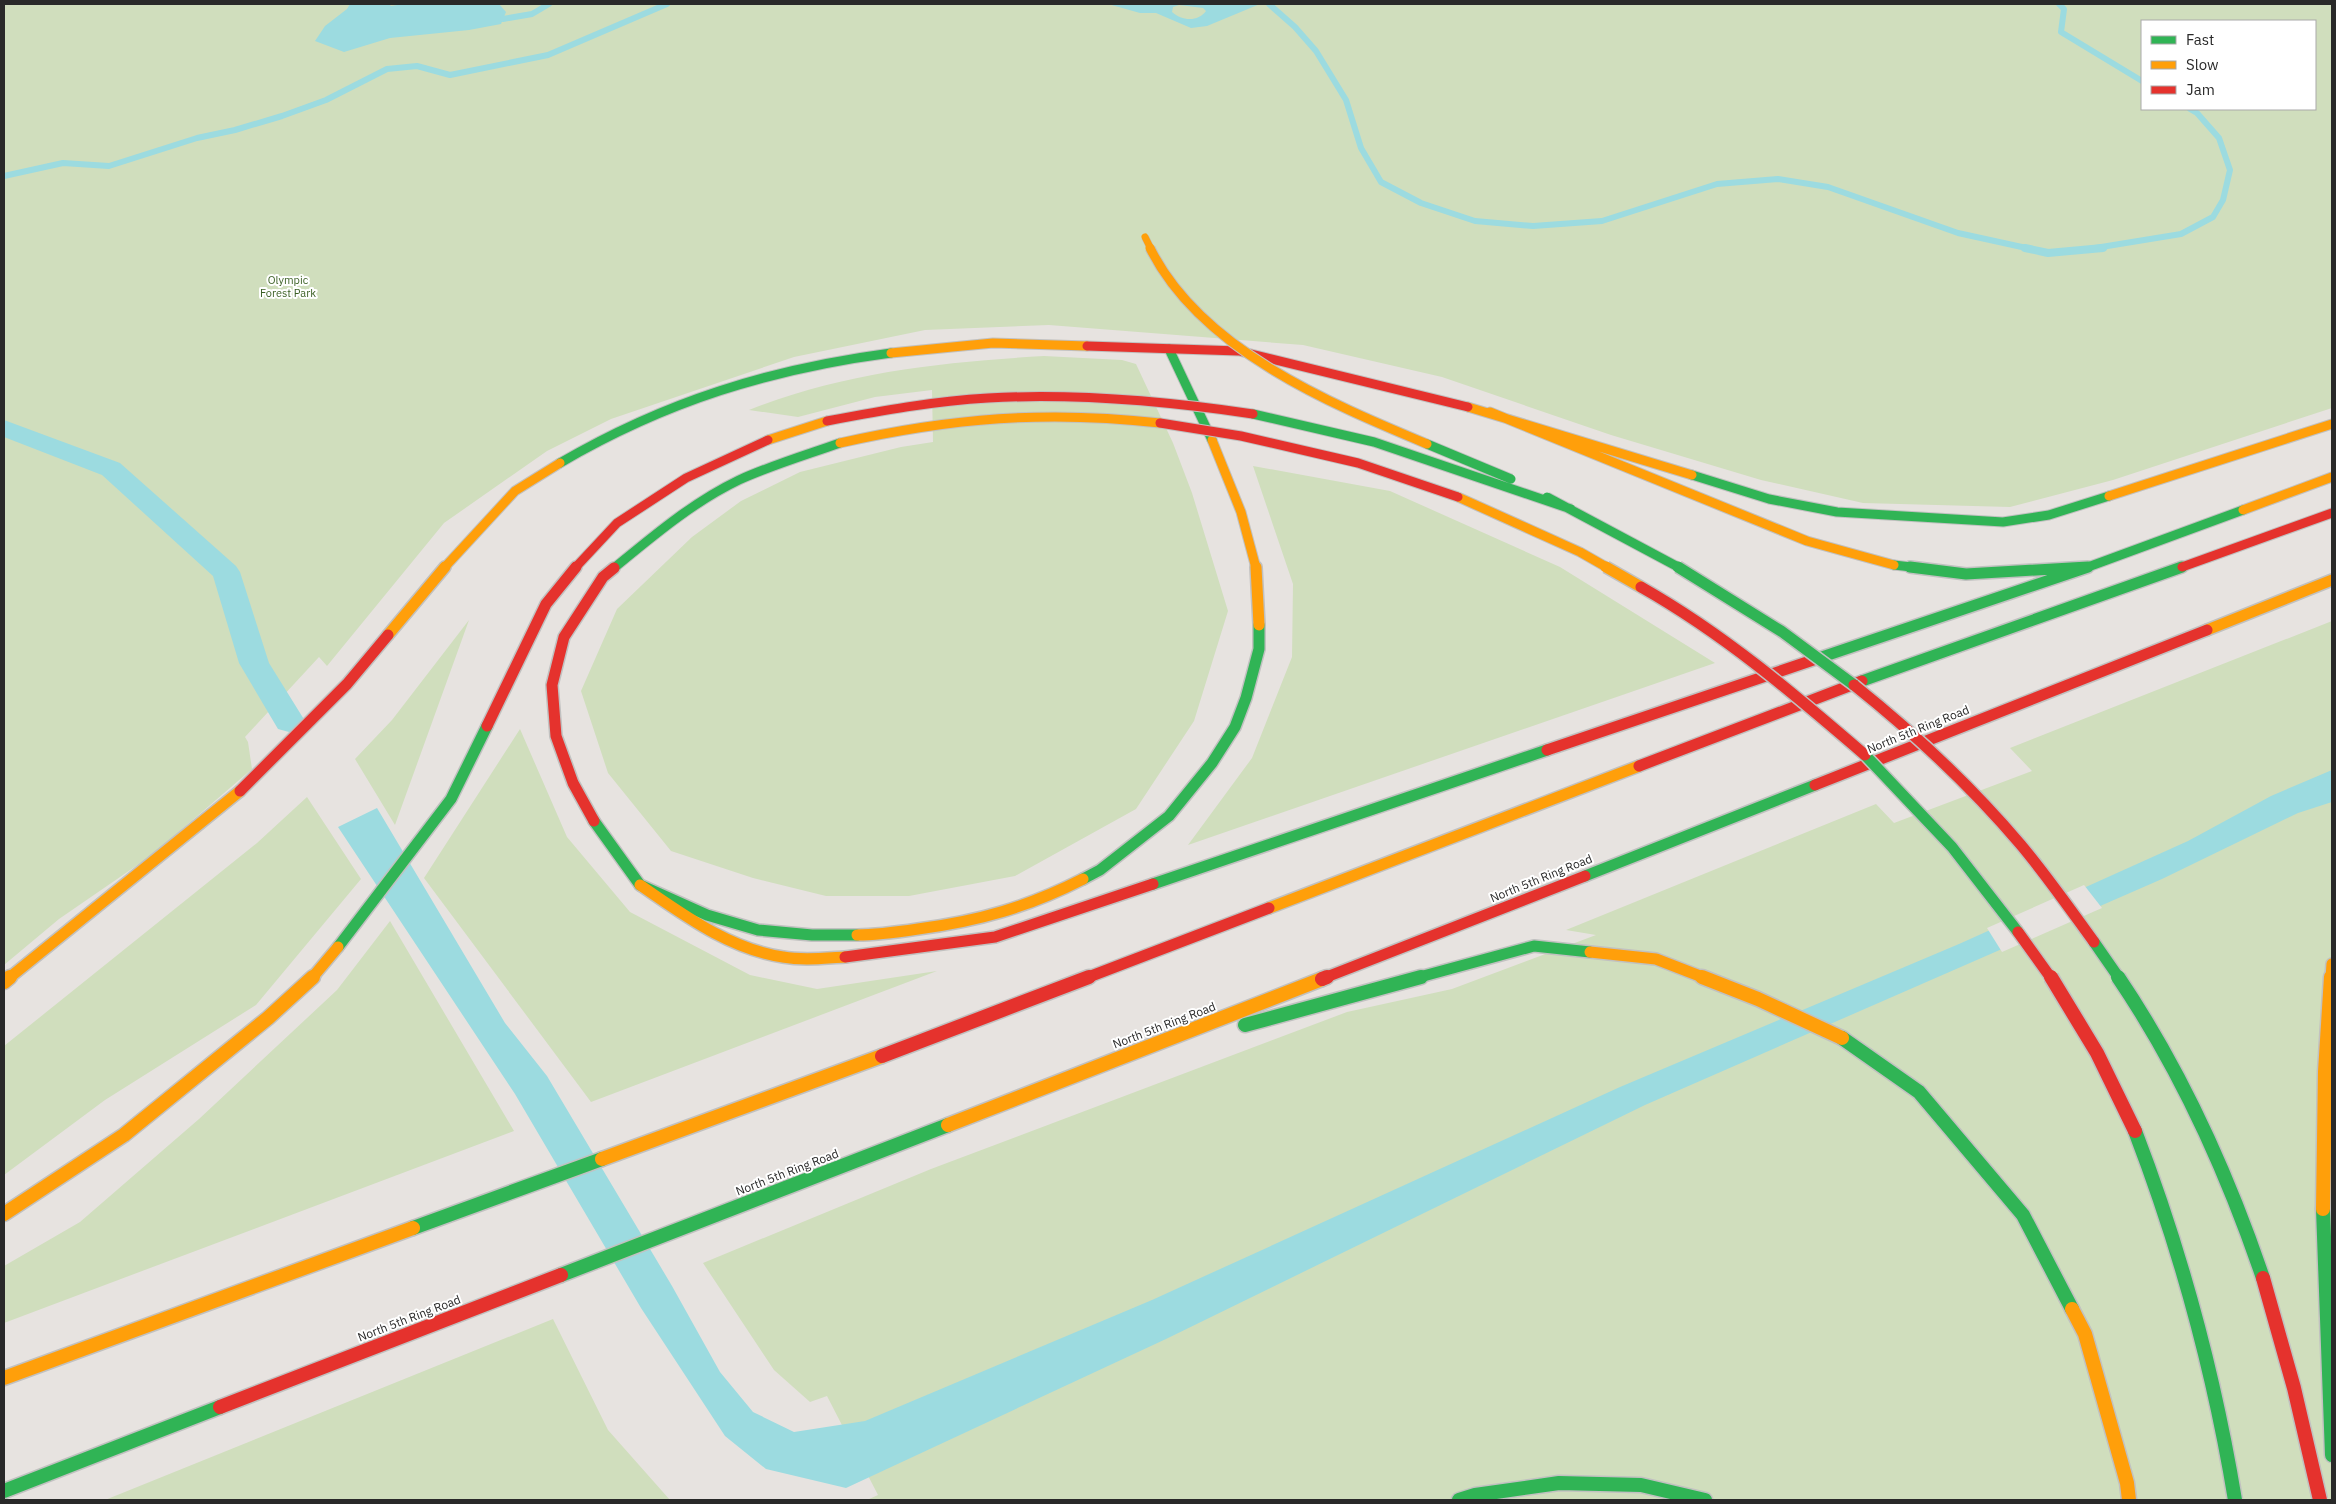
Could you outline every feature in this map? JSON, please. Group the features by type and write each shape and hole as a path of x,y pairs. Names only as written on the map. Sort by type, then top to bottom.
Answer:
{"main road":[{"path":"1145,236 1160,267 1184,298 1216,328 1272,368 1349,411 1509,478 1615,530 1767,620 1865,693 2004,825 2097,943 2130,996 2200,1120 2256,1256 2286,1345 2320,1500"},
{"path":"4,982 253,780 347,684 453,558 515,491 588,446 680,404 754,379 842,358 993,342 1239,351 1490,412 1769,499 1837,512 2003,522 2049,515 2332,424"},
{"path":"640,885 707,915 758,930 838,935 873,935 918,930 996,914 1054,894 1100,870 1169,816 1193,790 1235,727 1246,698 1259,649 1259,641 1258,585 1251,548 1224,465 1169,349"},
{"path":"4,1214 124,1135 268,1018 321,970 451,799 546,604 575,568 617,523 686,478 734,454 776,437 827,421 887,408 970,398 1056,396 1159,401 1255,414 1322,429 1468,472 1571,509"},
{"path":"1490,412 1807,542 1889,564 1966,574 2088,567"},
{"path":"2235,1500 2225,1426 2183,1272 2152,1174 2114,1084 2074,1012 1997,900 1905,792 1856,744 1782,680 1707,624 1628,577 1553,537 1484,506 1418,482 1322,453 1164,423 1075,416 1007,415 933,422 840,443 756,472 701,502 654,535 603,577 564,637 552,685 556,736 573,783 598,829 640,885 702,927 745,949 782,958 819,960 995,937 2088,567 2332,477"},
{"path":"4,1378 1003,1011 1806,701 2332,513"},
{"name":"North 5th Ring Road","path":"4,1491 1398,949 2332,580"},
{"path":"1232,1029 1534,946 1656,959 1740,992 1842,1038 1919,1092 2023,1215 2086,1334 2127,1483 2129,1500"},
{"path":"2332,964 2325,1072 2323,1208 2332,1455"},
{"path":"1100,1065 1214,1034"},
{"path":"1458,1500 1475,1495 1559,1483 1641,1485 1705,1500"}],"green space":[{"name":"Olympic Forest Park","path":"4,4 2332,4 2332,408 2113,480 2010,507 1863,503 1761,480 1611,435 1442,377 1303,345 1049,325 925,330 794,357 611,419 547,451 444,523 327,666 319,657 245,737 248,742 252,769 152,855 59,919 4,965"},
{"path":"1044,356 1122,360 1136,364 1173,443 1192,493 1228,611 1194,721 1136,809 1015,876 909,896 826,896 753,878 671,851 608,773 581,691 617,609 692,537 741,501 800,472 901,447 933,442 932,390 875,397 798,417 749,410 821,386 894,371"},
{"path":"1253,466 1390,491 1560,567 1715,663 1188,845 1252,758 1292,657 1293,584"},
{"path":"469,620 395,825 355,759 392,720"},
{"path":"2332,621 2332,1500 867,1500 878,1495 827,1396 810,1402 774,1370 703,1263 931,1169 1347,1012 1452,989 1596,935 1566,930 1876,804 1894,823 2032,771 2010,748"},
{"path":"520,729 567,837 630,912 750,975 817,989 937,971 591,1102 424,878"},
{"path":"307,797 361,879 256,1005 105,1100 4,1175 4,1046 257,843"},
{"path":"390,921 514,1131 4,1323 4,1266 80,1222 199,1119 337,990"},
{"path":"553,1319 608,1430 670,1500 105,1500"}],"water":[{"path":"350,4 389,4 391,6 403,4 499,4 506,12 501,24 469,30 390,38 344,52 315,41 325,26 347,9"},
{"path":"1108,4 1260,4 1207,26 1191,28 1156,13 1140,13","holes":["1179,5 1203,8 1206,11 1203,15 1194,19 1185,19 1172,12 1173,7"]},
{"path":"2332,770 2332,802 2298,813 2162,879 1645,1105 1166,1339 846,1488 766,1469 725,1436 641,1308 515,1094 338,827 377,808 505,1023 547,1076 672,1286 720,1372 753,1412 794,1432 865,1421 1152,1300 1620,1087 1959,944 2188,841 2271,796"}],"pier":[{"path":"2084,885 2102,908 2002,952 1987,928"}],"waterway":[{"path":"503,19 532,14 549,4"},
{"path":"4,176 63,163 109,166 197,138 235,130 282,116 326,100 387,69 417,66 450,75 548,55 667,4"},
{"path":"1269,4 1295,27 1316,51 1346,100 1361,148 1381,182 1421,203 1475,221 1533,226 1602,221 1717,184 1778,179 1828,187 1958,233 2031,249"},
{"path":"2059,4 2064,9 2061,32 2141,80"},
{"path":"2089,249 2181,234 2213,217 2223,200 2230,170 2219,138 2197,113 2192,110"},
{"path":"2025,248 2048,253 2103,248"},
{"path":"4,428 111,469 226,572 254,663 289,721"}],"traffic: fast":[{"path":"1169,349 1212,440"},
{"path":"560,463 637,421 719,389 805,367 891,353"},
{"path":"1253,414 1334,431 1374,442 1453,467 1571,509"},
{"path":"614,568 682,515 718,491 787,460 840,443"},
{"path":"1427,444 1511,479"},
{"path":"1692,475 1769,499 1837,512 2003,522 2049,515 2109,496"},
{"path":"1547,497 1667,560 1744,606 1818,657 1854,685"},
{"path":"1894,565 1966,574 2088,567 2243,510"},
{"path":"1819,658 2088,567"},
{"path":"1862,681 2182,567"},
{"path":"1083,879 1100,870 1169,816 1212,763 1235,727 1246,698 1259,649 1259,625"},
{"path":"338,947 451,799 487,726"},
{"path":"1153,884 1547,750"},
{"path":"1865,755 1952,847 2018,932"},
{"path":"1585,876 1815,785"},
{"path":"594,821 640,885 707,915 758,930 812,935 857,935"},
{"path":"2094,942 2145,1021 2191,1104 2231,1190 2263,1278"},
{"path":"1245,1025 1534,946 1590,952"},
{"path":"1842,1038 1919,1092 2023,1215 2072,1309"},
{"path":"561,1275 948,1125"},
{"path":"2135,1131 2168,1221 2196,1313 2218,1406 2235,1500"},
{"path":"413,1228 602,1159"},
{"path":"2323,1209 2332,1455"},
{"path":"4,1491 220,1407"},
{"path":"1459,1500 1475,1495 1559,1483 1641,1485 1705,1500"}],"traffic: slow":[{"path":"1145,237 1160,267 1171,283 1197,311 1256,359 1289,379 1357,414 1427,444"},
{"path":"891,353 993,343 1087,346"},
{"path":"1468,407 1692,475"},
{"path":"1490,412 1807,541 1894,565"},
{"path":"840,443 921,426 999,417 1038,415 1078,416 1160,423"},
{"path":"768,440 827,421"},
{"path":"2109,496 2332,424"},
{"path":"1212,440 1234,492 1252,550 1258,586 1259,625"},
{"path":"388,635 453,558 515,491 560,463"},
{"path":"2243,510 2332,477"},
{"path":"1458,497 1580,552 1641,587"},
{"path":"2207,630 2332,580"},
{"path":"1269,908 1639,766"},
{"path":"4,982 240,791"},
{"path":"857,935 873,935 926,928 996,915 1031,903 1083,879"},
{"path":"640,885 689,918 735,944 785,958 845,957"},
{"path":"4,1214 124,1135 268,1018 321,970 338,947"},
{"path":"1590,952 1656,959 1758,999 1842,1038"},
{"path":"2323,1209 2325,1072 2332,964"},
{"path":"948,1125 1322,979"},
{"path":"602,1159 882,1056"},
{"path":"4,1378 413,1228"},
{"path":"2072,1309 2085,1334 2127,1483 2129,1500"}],"traffic: jam":[{"path":"1087,346 1239,351 1468,407"},
{"path":"827,421 882,410 935,403 1040,396 1144,400 1253,414"},
{"path":"1160,423 1241,436 1358,463 1458,497"},
{"path":"487,726 546,604 575,568 617,523 686,478 768,440"},
{"path":"2182,567 2332,513"},
{"path":"594,821 573,783 556,736 552,685 564,637 603,577 614,568"},
{"path":"1641,587 1683,611 1780,681 1865,755"},
{"path":"1815,785 2207,630"},
{"path":"240,791 347,684 388,635"},
{"path":"1547,750 1819,658"},
{"path":"1639,766 1862,681"},
{"path":"1854,685 1896,719 1975,793 2033,859 2094,942"},
{"path":"1322,979 1585,876"},
{"path":"845,957 995,937 1153,884"},
{"path":"882,1056 1269,908"},
{"path":"2018,932 2052,979 2083,1028 2111,1079 2135,1131"},
{"path":"220,1407 561,1275"},
{"path":"2263,1278 2280,1333 2320,1500"}]}
